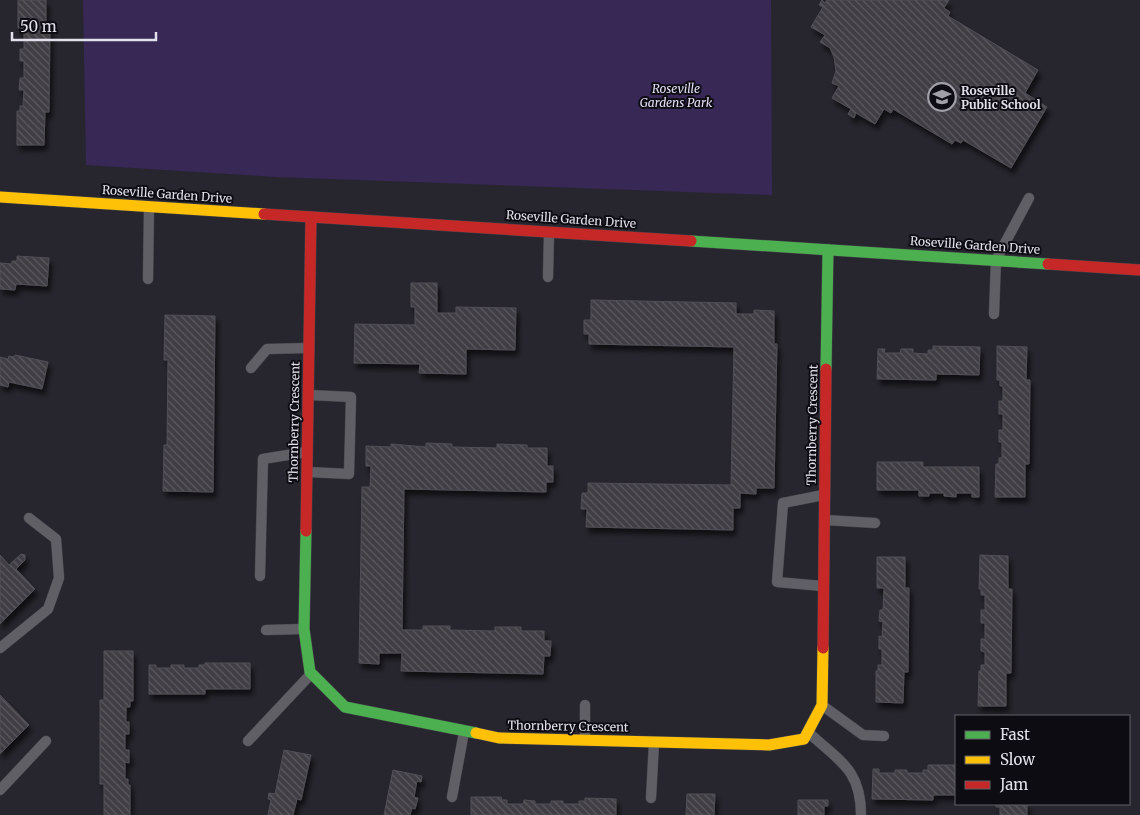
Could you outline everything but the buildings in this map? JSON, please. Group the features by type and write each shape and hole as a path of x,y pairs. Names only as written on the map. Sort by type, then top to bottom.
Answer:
{"street":[{"name":"Roseville Garden Drive","path":"0,197 1140,270"},
{"name":"Thornberry Crescent","path":"311,217 304,629 312,673 345,706 499,738 769,745 804,739 822,705 828,250"}],"lane":[{"path":"994,314 996,260 1029,198"},
{"path":"148,279 149,206"},
{"path":"548,277 549,232"},
{"path":"251,368 267,350 309,348"},
{"path":"307,472 349,474 351,397 308,395"},
{"path":"260,576 263,459 307,452"},
{"path":"823,586 777,582 783,503 824,495"},
{"path":"0,648 48,609 59,578 56,539 29,518"},
{"path":"824,520 875,523"},
{"path":"266,630 304,629"},
{"path":"248,741 312,673"},
{"path":"585,705 585,740"},
{"path":"822,705 863,735 884,736"},
{"path":"452,797 464,731"},
{"path":"808,732 853,774 861,794 861,815"},
{"path":"0,790 46,740"},
{"path":"651,798 654,742"}],"green space":[{"name":"Roseville Gardens Park","path":"83,0 771,0 772,195 276,177 86,165"}],"traffic: fast":[{"path":"691,241 1048,264"},
{"path":"826,369 828,250"},
{"path":"306,531 304,629 310,672 345,707 476,733"}],"traffic: slow":[{"path":"0,197 264,214"},
{"path":"476,733 499,738 769,745 804,739 822,705 823,648"}],"traffic: jam":[{"path":"264,214 691,241"},
{"path":"306,531 311,217"},
{"path":"1048,264 1140,270"},
{"path":"823,648 826,369"}],"place":[{"name":"Roseville Public School","path":"942,97"}]}
